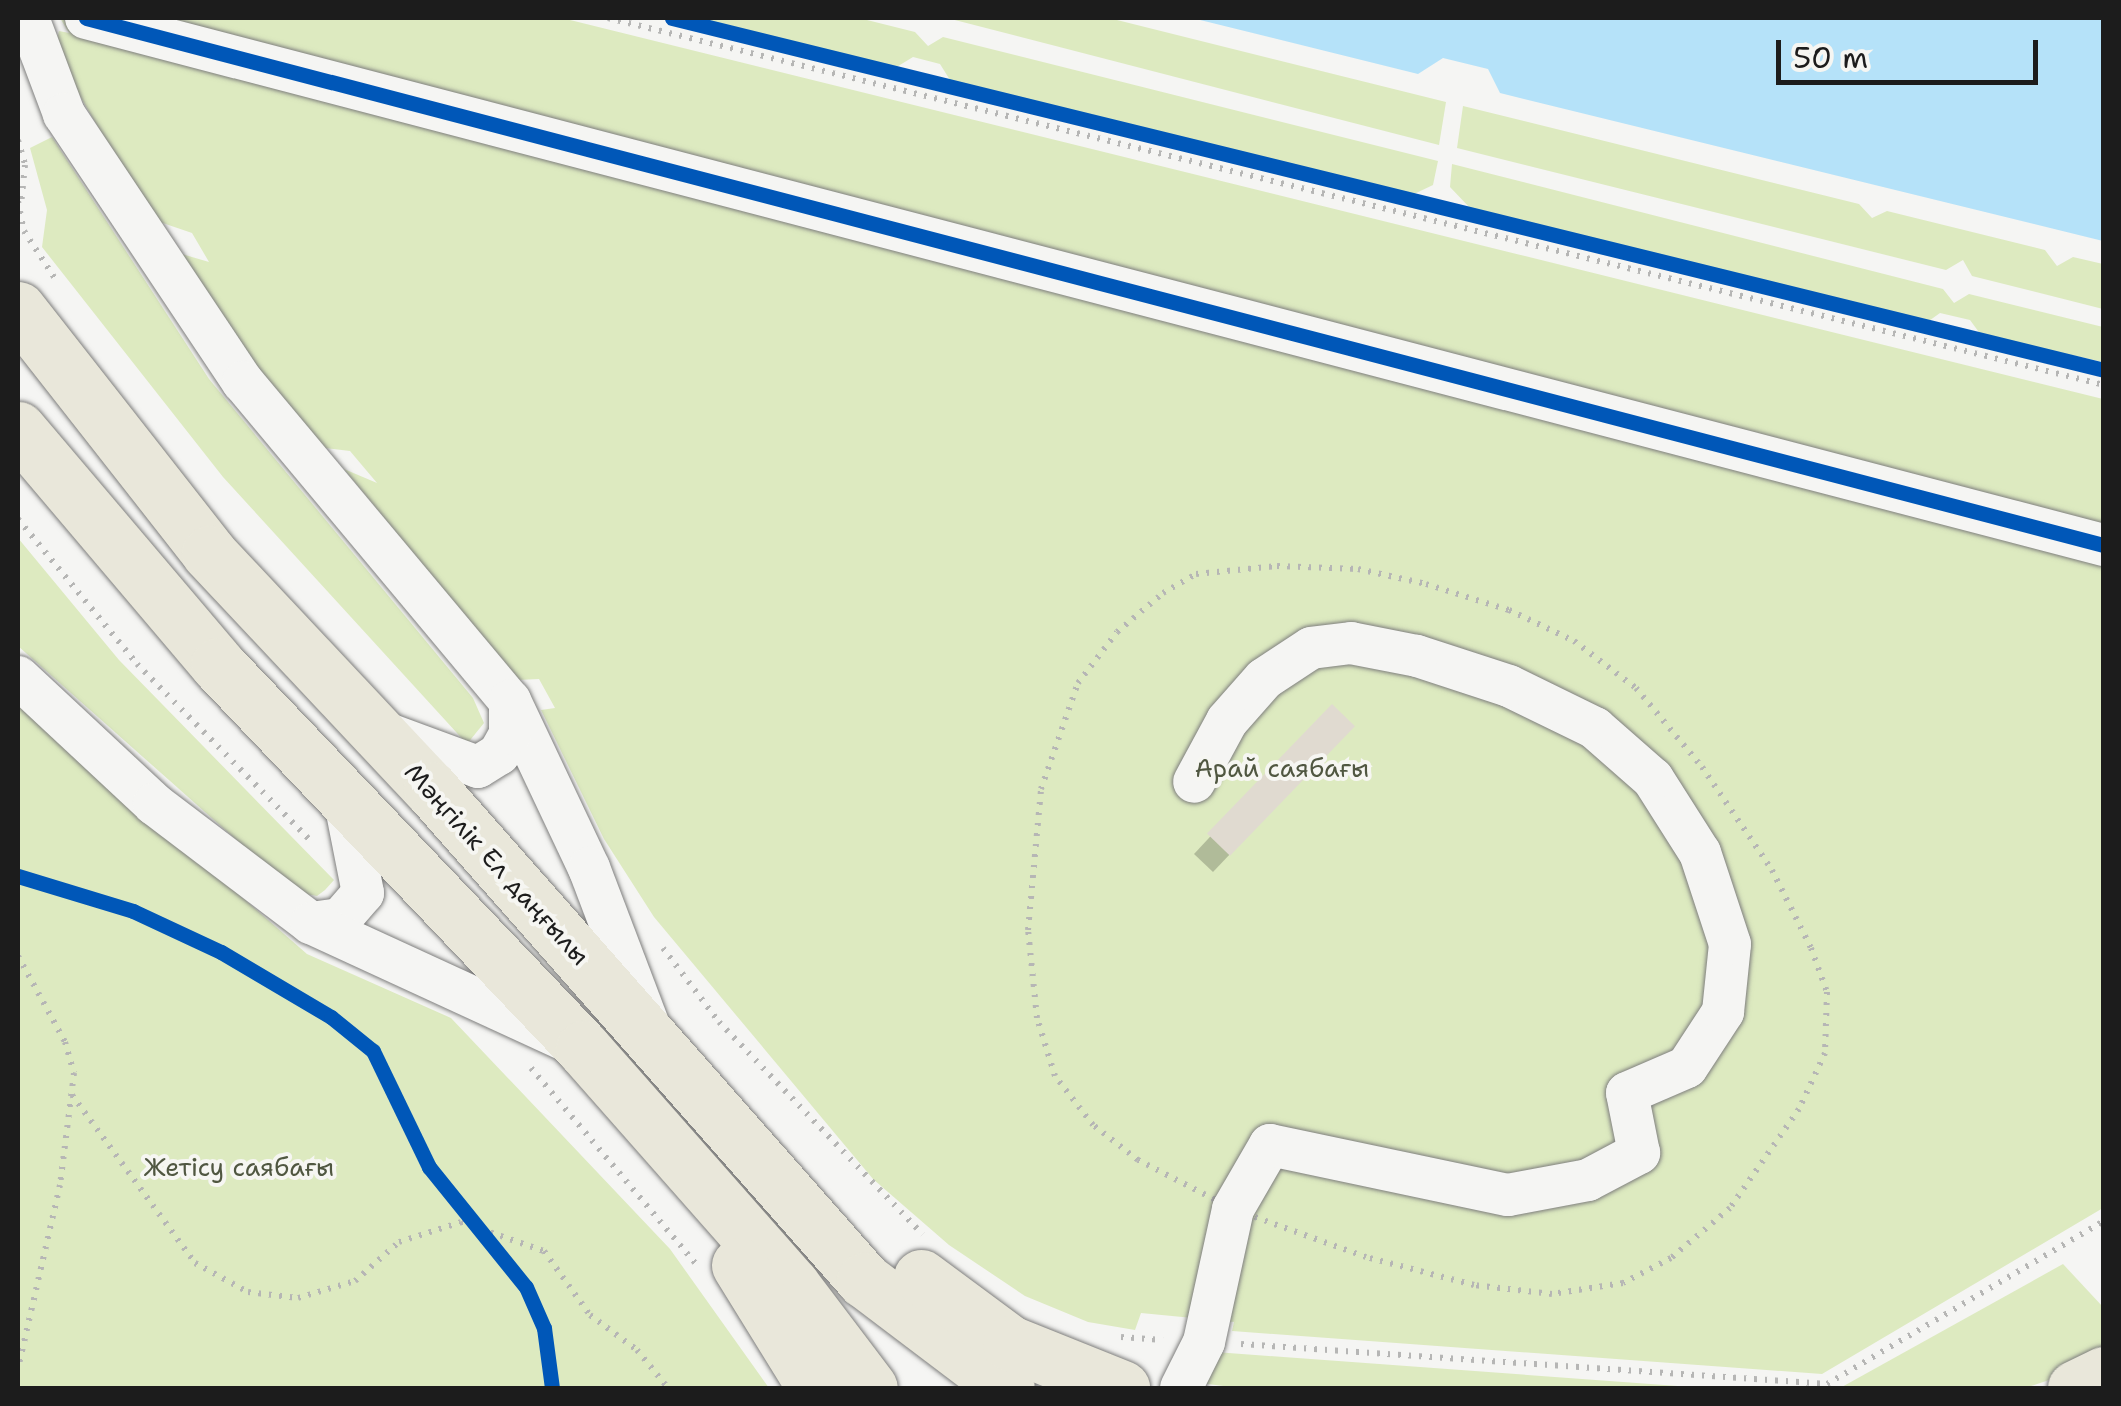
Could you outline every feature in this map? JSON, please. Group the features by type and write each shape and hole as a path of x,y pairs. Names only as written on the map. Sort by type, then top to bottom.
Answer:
{"main road":[{"name":"Мәңгілік Ел даңғылы","path":"43,303 209,553 669,1056 864,1280 1007,1388"},
{"path":"18,429 218,665 343,792 582,1048 814,1311 870,1388"},
{"path":"669,1056 854,1228 1010,1343 1118,1363"},
{"path":"661,1139 815,1388"},
{"path":"864,1280 940,1388"},
{"path":"2075,1388 2104,1374"}],"street":[{"path":"28,18 64,114 242,382 510,701 589,868 669,1056"},
{"path":"86,18 2104,544"},
{"path":"1181,1388 1204,1342 1233,1209 1270,1145 1508,1195 1588,1180 1639,1153 1627,1092 1687,1067 1723,1012 1730,944 1700,852 1653,779 1595,728 1510,686 1418,656 1351,644 1310,648 1252,693 1227,722 1194,782"},
{"path":"18,676 154,804 311,923 582,1048"},
{"path":"372,728 478,767 499,754 510,734 510,701"},
{"path":"311,923 340,919 363,893 343,792"}],"path":[{"path":"608,18 2104,386"},
{"path":"672,18 2104,370"},
{"path":"18,140 25,165 20,212"},
{"path":"18,201 43,303"},
{"path":"18,519 137,664 363,893"},
{"path":"1277,566 1358,569 1426,584 1509,610 1574,642 1636,688 1702,766 1772,870 1810,948 1827,992 1824,1054 1799,1109 1730,1208 1671,1258 1624,1284 1552,1294 1474,1285 1233,1209 1138,1160 1092,1125 1055,1076 1037,1018 1028,930 1041,789 1078,683 1118,632 1162,593 1196,574 1277,566"},
{"path":"652,934 719,1022 902,1220 933,1242"},
{"path":"18,956 65,1042 72,1095 60,1184 18,1368"},
{"path":"518,1052 704,1274"},
{"path":"72,1095 194,1263 248,1292 298,1298 355,1281 400,1242 461,1222 544,1251 590,1315 637,1350 668,1388"},
{"path":"452,1197 501,1257"},
{"path":"1118,1363 1204,1342 1827,1384 2104,1220"}],"green space":[{"name":"Арай саябағы","path":"60,18 562,18 2103,399 2103,1208 1822,1374 1232,1331 1234,1322 1141,1313 1135,1330 1088,1322 1025,1296 949,1245 873,1179 654,917 604,839 541,710 555,708 539,679 517,680 344,469 377,483 350,451 317,447 261,377 175,252 209,262 192,233 151,219 54,51 59,31 69,33"},
{"path":"692,18 859,18 915,32 928,46 943,37 1438,161 1433,185 1412,195 950,80 940,64 913,57 895,68"},
{"path":"947,18 1109,18 1446,102 1439,145"},
{"path":"1463,106 1859,204 1872,218 1887,211 2045,250 2057,266 2073,257 2103,264 2103,309 1972,276 1963,260 1946,270 1457,148"},
{"path":"52,137 209,379 473,698 484,723 467,744 223,477 42,247 47,210 30,148"},
{"path":"1452,164 1943,289 1954,303 1969,294 2103,327 2103,362 1981,335 1970,320 1940,313 1926,323 1470,208 1450,187"},
{"path":"18,538 119,660 334,880 325,890 317,896 295,892 18,646"},
{"name":"Жетісу саябағы","path":"18,702 307,954 451,1018 670,1249 769,1388 18,1388"},
{"path":"2063,1264 2103,1307 2103,1350 2058,1377 2025,1388 1840,1388"},
{"path":"1215,1352 1705,1388 1239,1388 1200,1383"}],"water":[{"path":"1192,18 2103,18 2103,241 1500,93 1488,69 1443,58 1418,74"}],"building":[{"path":"1332,704 1355,726 1230,856 1207,833"}],"cycle path":[{"path":"86,18 2104,545"},
{"path":"672,18 2104,370"},
{"path":"18,876 133,911 221,952 331,1017 373,1051 429,1167 526,1287 544,1328 552,1388"}]}
